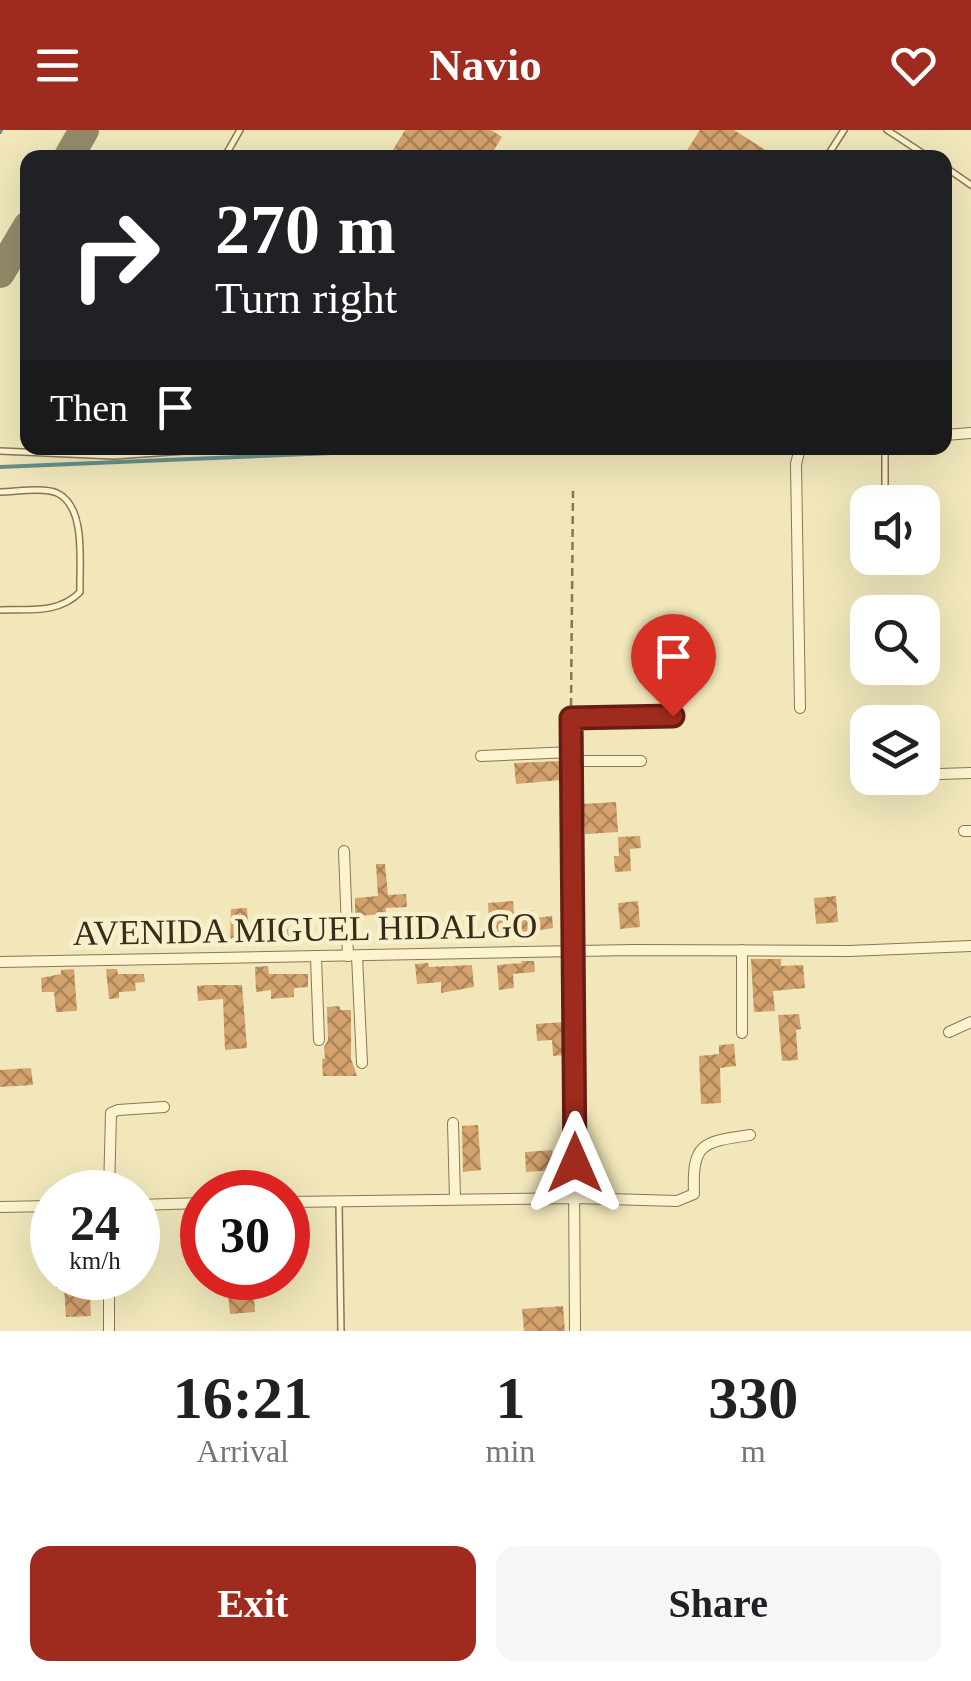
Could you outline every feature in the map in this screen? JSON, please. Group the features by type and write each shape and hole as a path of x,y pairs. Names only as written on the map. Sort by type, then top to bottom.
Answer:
{"street":[{"path":"798,455 800,708"},
{"path":"576,1331 571,718 673,716"},
{"path":"481,756 642,761"},
{"path":"940,774 971,773"},
{"path":"344,851 362,1063"},
{"name":"AVENIDA MIGUEL HIDALGO","path":"0,962 742,950 849,952 971,946"},
{"path":"742,950 742,1033"},
{"path":"316,958 318,1040"},
{"path":"948,1032 971,1022"},
{"path":"109,1170 111,1114 118,1110 164,1108"},
{"path":"452,1124 455,1198"},
{"path":"310,1202 688,1199 694,1194 693,1165 703,1147 724,1138 750,1135"},
{"path":"0,1207 30,1206"},
{"path":"109,1300 110,1331"}],"lane":[{"path":"887,130 918,150"},
{"path":"101,455 128,455"},
{"path":"885,485 886,455"},
{"path":"0,492 54,492 68,501 77,518 80,592 70,603 49,609 0,610"},
{"path":"340,1201 341,1331"}],"path":[{"path":"571,718 573,491"}],"building":[{"path":"405,130 491,130 502,137 494,150 393,150"},
{"path":"700,130 734,130 765,150 687,150"},
{"path":"560,761 561,780 516,784 514,763"},
{"path":"616,802 618,832 585,834 583,804"},
{"path":"640,836 641,848 630,849 631,871 615,872 618,837"},
{"path":"376,864 385,864 388,895 406,894 407,907 386,908 386,914 355,916 355,898 378,896"},
{"path":"836,896 838,922 816,924 814,898"},
{"path":"513,901 514,912 533,910 534,918 552,916 553,928 490,938 488,903"},
{"path":"638,901 640,927 620,929 618,903"},
{"path":"247,908 248,928 291,929 291,938 230,941 231,909"},
{"path":"751,959 781,959 781,966 803,965 805,988 773,991 775,1011 754,1012"},
{"path":"534,961 535,972 513,974 514,988 499,990 497,965"},
{"path":"428,963 429,967 472,965 474,987 441,993 441,982 417,984 415,964"},
{"path":"268,966 269,974 308,974 308,987 294,988 294,997 271,999 271,990 256,992 255,967"},
{"path":"74,969 77,1011 56,1012 54,992 42,992 41,978"},
{"path":"106,969 117,969 118,974 144,974 145,982 135,983 136,991 119,992 119,998 109,999"},
{"path":"242,985 247,1048 225,1050 223,999 198,1001 197,986"},
{"path":"340,1006 340,1010 351,1010 351,1059 357,1076 323,1076 327,1007"},
{"path":"799,1014 798,1060 782,1061 778,1015"},
{"path":"564,1022 564,1055 553,1056 552,1040 537,1041 536,1024"},
{"path":"734,1044 736,1066 720,1068 721,1103 701,1104 699,1056 719,1054 719,1045"},
{"path":"31,1068 33,1085 0,1087 0,1070"},
{"path":"478,1125 481,1170 463,1172 462,1126"},
{"path":"552,1150 554,1170 526,1172 525,1152"},
{"path":"65,1300 90,1300 91,1316 66,1317"},
{"path":"229,1300 254,1300 255,1312 230,1314"},
{"path":"563,1306 565,1331 524,1331 522,1309"}],"waterway":[{"path":"0,467 285,455"}],"taxiway":[{"path":"73,150 84,130"},
{"path":"0,273 20,239"}],"route":[{"path":"575,1163 571,718 673,716"}]}
